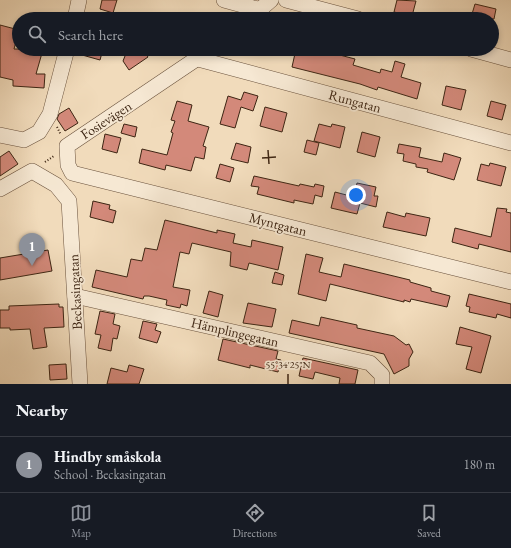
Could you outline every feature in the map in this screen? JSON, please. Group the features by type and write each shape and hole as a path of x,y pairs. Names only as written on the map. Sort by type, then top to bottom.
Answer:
{"street":[{"path":"76,12 80,0"},
{"path":"224,0 260,10"},
{"path":"286,0 331,12"},
{"path":"0,135 24,140 39,132 50,114 65,56"},
{"name":"Fosievägen","path":"67,146 202,56"},
{"path":"496,56 511,60"},
{"name":"Rungatan","path":"198,59 511,143"},
{"name":"Myntgatan","path":"67,146 68,165 72,173 511,282"},
{"path":"0,189 32,171"},
{"name":"Beckasingatan","path":"32,171 56,185 69,201 80,384"},
{"name":"Hämplingegatan","path":"75,296 370,363 382,375 382,384"}],"path":[{"path":"50,114 67,146"},
{"name":"Fosievägen","path":"32,171 67,146"}],"building":[{"path":"102,0 117,0 113,12 100,9"},
{"path":"397,0 416,1 413,12 394,12"},
{"path":"475,4 496,9 495,12 473,12"},
{"path":"0,25 12,28 12,56 41,56 36,74 45,74 44,88 13,86 13,80 0,77"},
{"path":"86,56 101,56 100,60"},
{"path":"125,56 148,57 129,70 123,61"},
{"path":"294,56 344,56 355,59 353,65 380,73 381,69 392,72 395,61 405,64 401,77 421,83 417,99 378,87 377,90 360,84 292,67"},
{"path":"446,86 466,90 461,110 442,105"},
{"path":"244,92 258,96 253,111 241,107 235,128 220,124 228,96 241,100"},
{"path":"177,101 192,105 188,121 209,127 203,146 206,147 204,159 195,157 191,171 166,165 165,170 139,163 142,149 167,155 173,133 171,132 175,121 171,120"},
{"path":"491,101 506,105 502,120 487,116"},
{"path":"265,107 287,113 282,132 260,126"},
{"path":"69,108 78,123 65,131 57,119 59,114"},
{"path":"124,124 137,127 135,137 121,133"},
{"path":"319,124 331,127 332,124 345,127 340,148 314,141"},
{"path":"362,132 380,137 375,157 357,152"},
{"path":"105,134 121,138 117,153 102,149"},
{"path":"307,140 319,143 316,155 304,152"},
{"path":"236,143 251,147 248,163 231,159"},
{"path":"399,144 421,148 419,157 442,162 444,153 461,158 454,180 427,172 428,169 416,167 416,164 403,161 404,154 397,153"},
{"path":"9,151 18,164 0,176 0,157"},
{"path":"490,163 506,167 501,186 477,180 481,164 489,166"},
{"path":"220,164 234,168 230,182 216,178"},
{"path":"254,176 299,186 300,184 314,187 315,184 324,186 322,197 315,195 313,204 294,200 294,203 257,194 259,187 251,186"},
{"path":"357,183 376,187 374,196 378,196 376,207 360,203 357,214 331,208 335,192 354,197"},
{"path":"93,201 110,205 109,209 116,211 113,223 90,217"},
{"path":"497,208 507,209 506,212 511,213 511,252 479,244 478,249 452,242 455,228 491,237"},
{"path":"387,212 405,217 406,213 430,218 426,236 383,227"},
{"path":"165,220 217,233 217,230 235,234 233,243 251,247 252,240 283,247 278,270 249,263 247,270 230,266 231,252 192,243 189,254 180,252 173,287 190,290 187,306 181,304 180,308 166,305 167,300 149,296 144,296 143,299 92,287 96,270 127,277 131,259 142,261 145,248 157,250"},
{"path":"48,250 52,271 0,280 0,258"},
{"path":"306,254 323,258 319,272 341,277 344,264 410,280 410,282 431,288 431,291 450,296 447,307 411,299 410,302 404,300 404,302 330,284 326,301 298,294"},
{"path":"275,272 284,275 282,285 272,283"},
{"path":"209,291 223,295 218,317 203,313"},
{"path":"469,294 511,304 511,318 497,314 496,318 469,312 470,307 466,306"},
{"path":"248,303 276,309 272,327 243,323"},
{"path":"59,304 59,307 63,307 64,327 44,328 47,347 33,349 30,329 10,330 10,328 0,328 0,310 9,310 9,306"},
{"path":"100,311 115,314 113,324 120,326 117,339 113,338 111,351 98,348 101,335 95,334"},
{"path":"321,317 357,325 357,328 394,336 406,345 409,344 413,352 409,359 409,366 394,374 384,354 289,333 292,320 319,326"},
{"path":"143,321 157,324 155,330 161,332 157,343 139,338"},
{"path":"460,327 491,336 481,373 466,369 472,347 456,344"},
{"path":"223,339 278,351 276,359 281,360 278,372 250,365 250,368 218,360"},
{"path":"303,358 358,370 355,384 339,384 340,378 315,372 313,379 299,376"},
{"path":"66,364 67,379 50,380 49,365"},
{"path":"129,365 144,369 139,384 107,384 111,368 127,372"}],"place":[{"name":"Hindby småskola","path":"32,266"}]}
